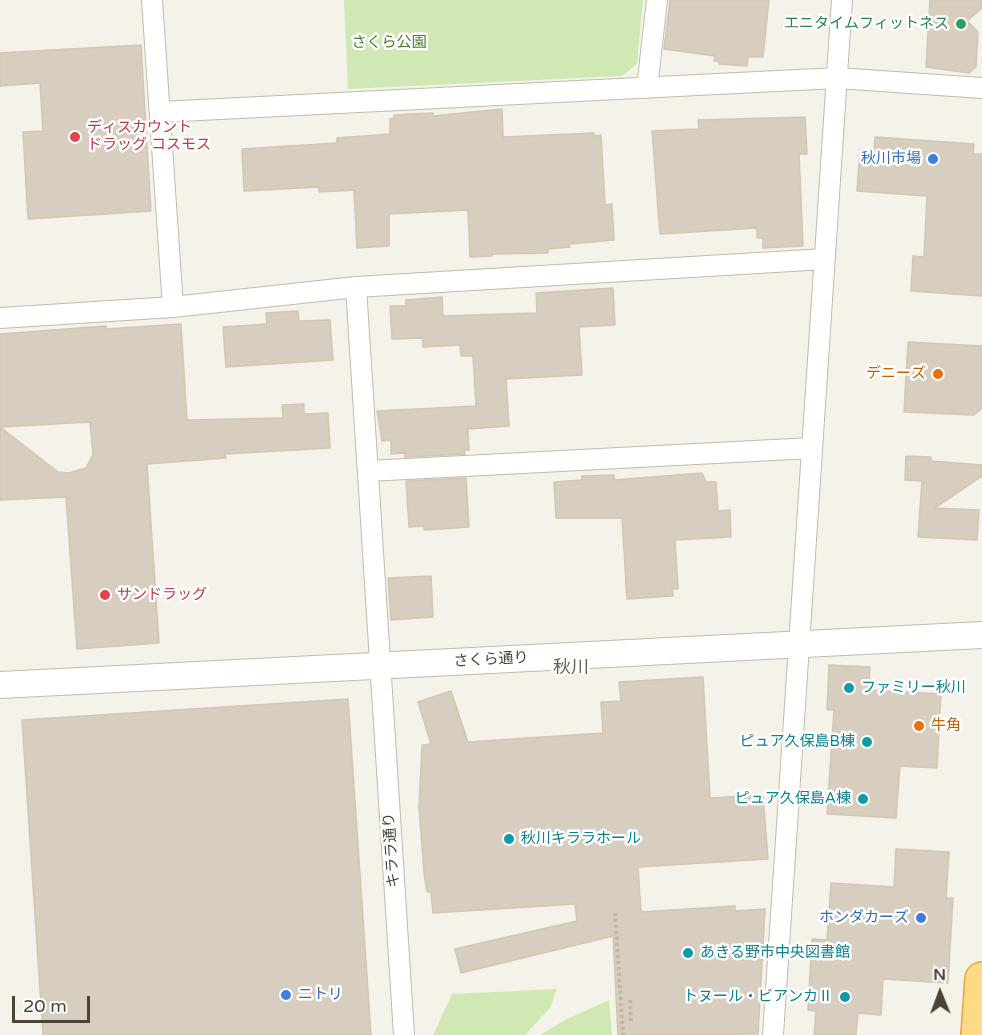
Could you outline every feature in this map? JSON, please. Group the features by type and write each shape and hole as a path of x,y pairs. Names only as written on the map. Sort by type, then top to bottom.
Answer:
{"highway":[{"path":"978,1035 982,979"}],"street":[{"path":"152,0 173,307"},
{"path":"648,88 657,0"},
{"path":"773,1035 842,0"},
{"path":"160,112 837,78 982,88"},
{"path":"0,318 173,307 356,287 825,259"},
{"name":"キララ通り","path":"356,287 404,1035"},
{"path":"368,471 812,448"},
{"name":"さくら通り","path":"0,686 982,635"}],"path":[{"path":"615,913 623,1035"},
{"path":"630,1000 631,1022"}],"green space":[{"name":"さくら公園","path":"344,0 643,0 637,64 622,76 348,89"},
{"path":"557,989 550,1008 525,1035 433,1035 452,994"},
{"path":"609,1000 612,1035 540,1035 565,1020"}],"building":[{"path":"670,0 769,0 763,57 748,57 747,66 719,64 719,61 714,61 715,56 664,49"},
{"path":"930,0 982,0 982,8 967,21 978,32 976,67 969,73 926,67"},
{"path":"141,45 151,211 28,219 23,132 43,131 40,83 0,86 0,53"},
{"path":"502,109 503,137 594,133 594,136 601,135 605,205 612,204 614,240 569,244 570,247 548,249 548,253 492,254 492,256 470,257 468,210 389,214 389,246 357,248 354,190 319,192 319,187 244,191 242,149 337,143 337,138 390,134 390,119 394,118 394,115 433,113 433,116"},
{"path":"805,117 807,154 799,154 803,246 763,248 763,238 757,238 757,228 660,234 652,131 699,129 698,120"},
{"path":"875,137 974,144 973,154 982,154 982,296 911,291 913,256 924,257 927,196 857,191 860,150 874,151"},
{"path":"613,288 615,325 579,327 582,375 506,379 509,426 468,429 469,450 464,450 465,454 405,457 405,453 391,454 391,440 382,441 377,411 476,406 473,356 461,356 460,345 423,347 422,338 392,339 390,306 406,306 406,300 442,297 443,316 537,313 536,293"},
{"path":"298,311 299,321 330,320 333,360 226,367 223,327 267,324 266,313"},
{"path":"181,324 187,420 283,418 282,405 304,404 304,414 328,413 330,448 225,454 226,458 147,464 159,643 77,649 66,497 0,500 0,334 106,326 106,329","holes":["90,422 93,455 86,468 69,473 58,472 0,427"]},
{"path":"908,342 982,346 982,408 974,415 904,412"},
{"path":"906,456 931,457 931,461 982,465 982,476 935,508 979,510 977,540 918,537 922,481 905,480"},
{"path":"702,473 706,482 716,482 718,511 730,510 731,537 675,540 678,589 672,589 673,596 627,599 622,518 556,518 554,482 582,480 582,476 614,475 614,480"},
{"path":"466,478 469,527 424,530 424,526 409,527 406,481"},
{"path":"431,576 433,617 391,620 388,578"},
{"path":"829,665 870,667 869,690 941,694 937,768 900,766 896,818 827,814 834,710 827,710"},
{"path":"703,677 710,798 763,795 768,859 638,867 641,912 735,906 735,911 765,909 758,1034 618,1035 613,936 461,973 455,949 577,921 575,904 433,913 431,892 427,892 424,873 419,807 422,745 431,744 418,702 451,691 468,742 603,733 601,702 621,701 619,682"},
{"path":"348,699 371,1035 43,1035 22,720"},
{"path":"896,849 949,852 946,898 953,898 948,983 883,979 881,1015 858,1013 856,1035 814,1035 816,1011 808,1010 812,939 827,940 831,883 894,887"}],"place":[{"name":"エニタイムフィットネス","path":"961,24"},
{"name":"ディスカウント ドラッグ コスモス","path":"75,137"},
{"name":"秋川市場","path":"933,159"},
{"name":"デニーズ","path":"938,374"},
{"name":"サンドラッグ","path":"105,595"},
{"name":"ファミリー秋川","path":"849,688"},
{"name":"牛角","path":"919,726"},
{"name":"ピュア久保島B棟","path":"867,742"},
{"name":"ピュア久保島A棟","path":"863,799"},
{"name":"秋川キララホール","path":"509,839"},
{"name":"ホンダカーズ","path":"921,918"},
{"name":"あきる野市中央図書館","path":"688,953"},
{"name":"ニトリ","path":"286,995"},
{"name":"トヌール・ビアンカⅡ","path":"845,997"}],"district":[{"name":"秋川","path":"571,668"}]}
